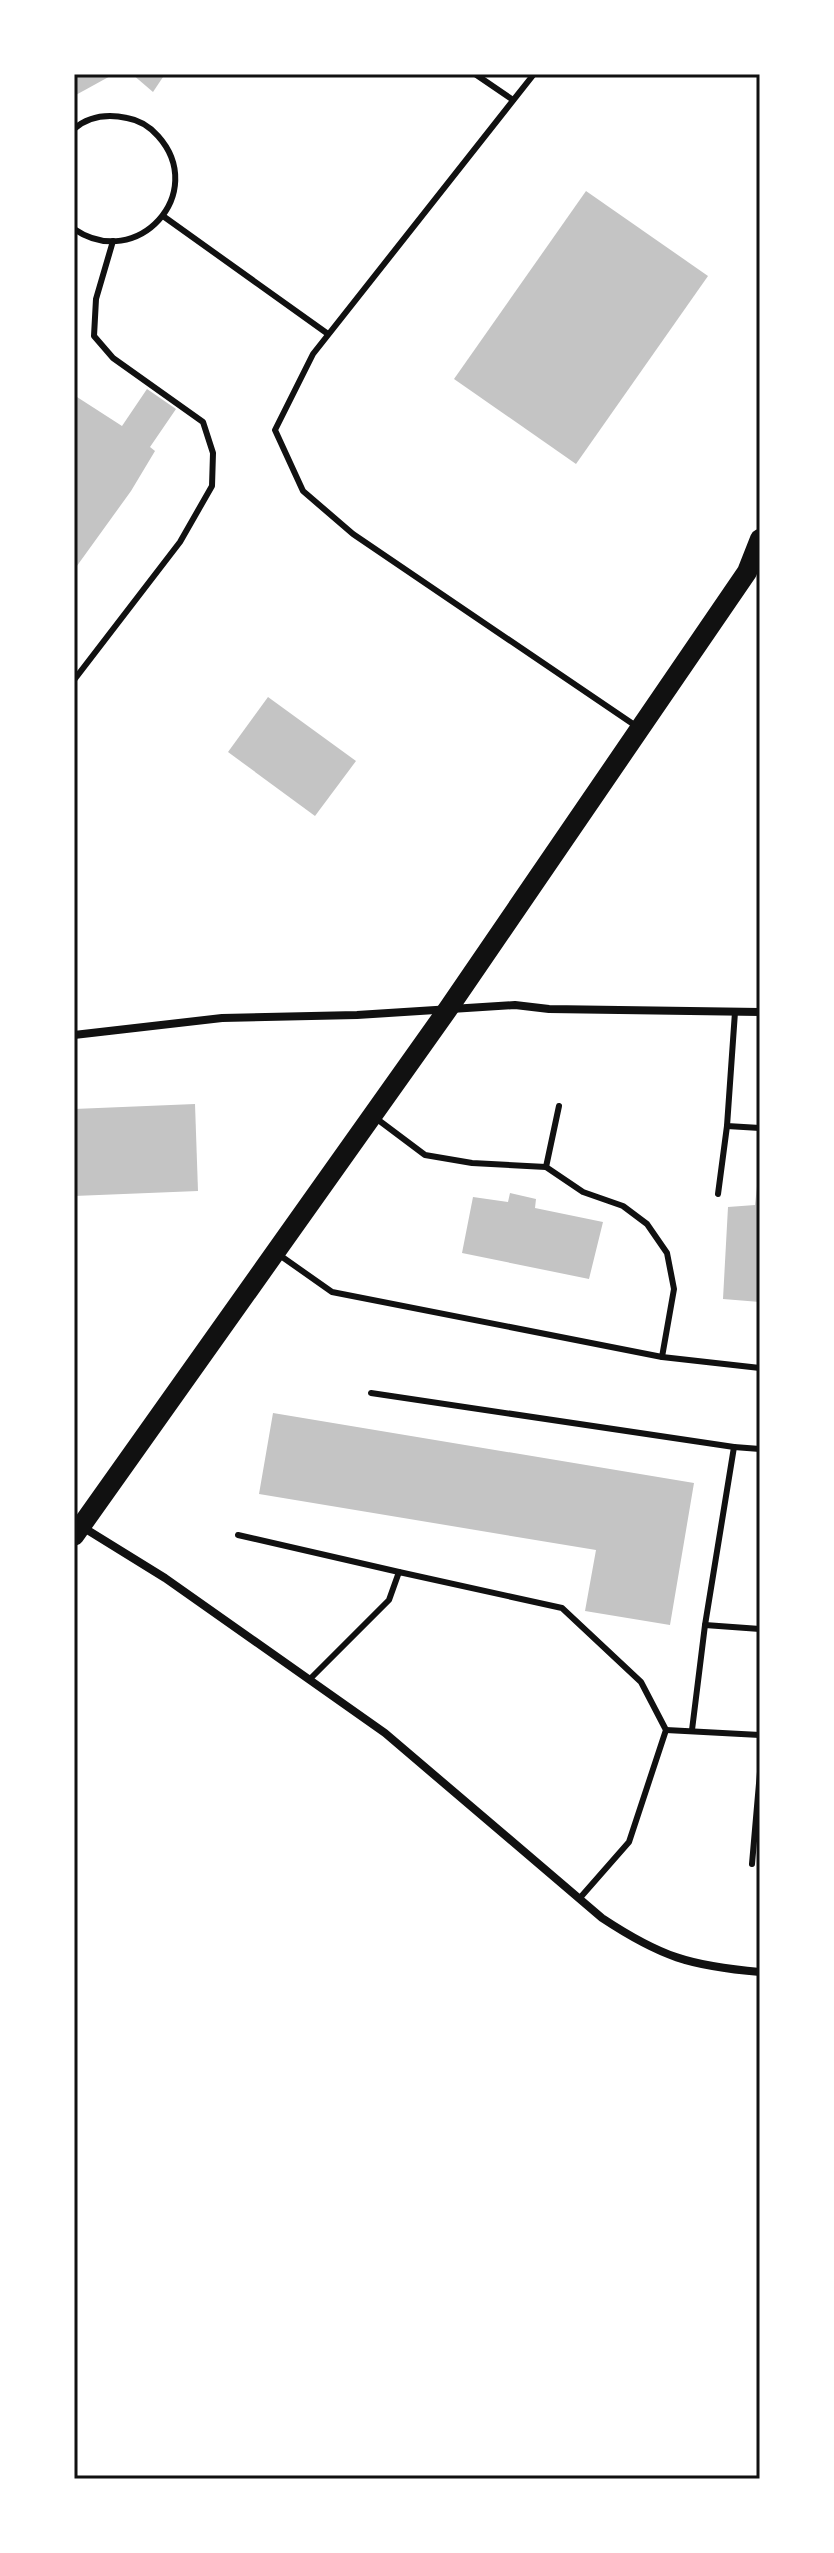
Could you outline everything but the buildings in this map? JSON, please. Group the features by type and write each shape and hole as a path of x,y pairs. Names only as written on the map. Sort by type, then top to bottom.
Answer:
{"main road":[{"path":"78,1531 448,1009 754,566 760,539"}],"street":[{"path":"74,1035 222,1018 357,1015 515,1005 549,1009 760,1012"},
{"path":"78,1531 165,1578 385,1733 602,1918 661,1953 685,1962 760,1972"}],"lane":[{"path":"475,74 513,100"},
{"path":"534,74 313,354 275,430 303,491 353,534 640,729"},
{"path":"74,129 96,117 115,115 134,119 152,129 165,144 174,163 176,184 171,204 143,234 124,241 103,242 74,229"},
{"path":"163,216 328,334"},
{"path":"74,680 180,542 212,486 214,467 210,439 203,422 113,358 94,336 96,299 113,241"},
{"path":"718,1194 727,1126 735,1012"},
{"path":"546,1167 559,1106"},
{"path":"373,1115 425,1155 472,1163 546,1167 583,1192 623,1206 647,1224 667,1253 674,1289 662,1357"},
{"path":"727,1126 760,1128"},
{"path":"275,1252 332,1292 662,1357 760,1368"},
{"path":"371,1393 760,1449"},
{"path":"692,1730 705,1625 734,1447"},
{"path":"238,1535 562,1608 641,1682 666,1730 629,1842 579,1899"},
{"path":"309,1680 389,1600 399,1572"},
{"path":"705,1625 760,1629"},
{"path":"666,1730 760,1735"},
{"path":"752,1864 760,1772"}]}
